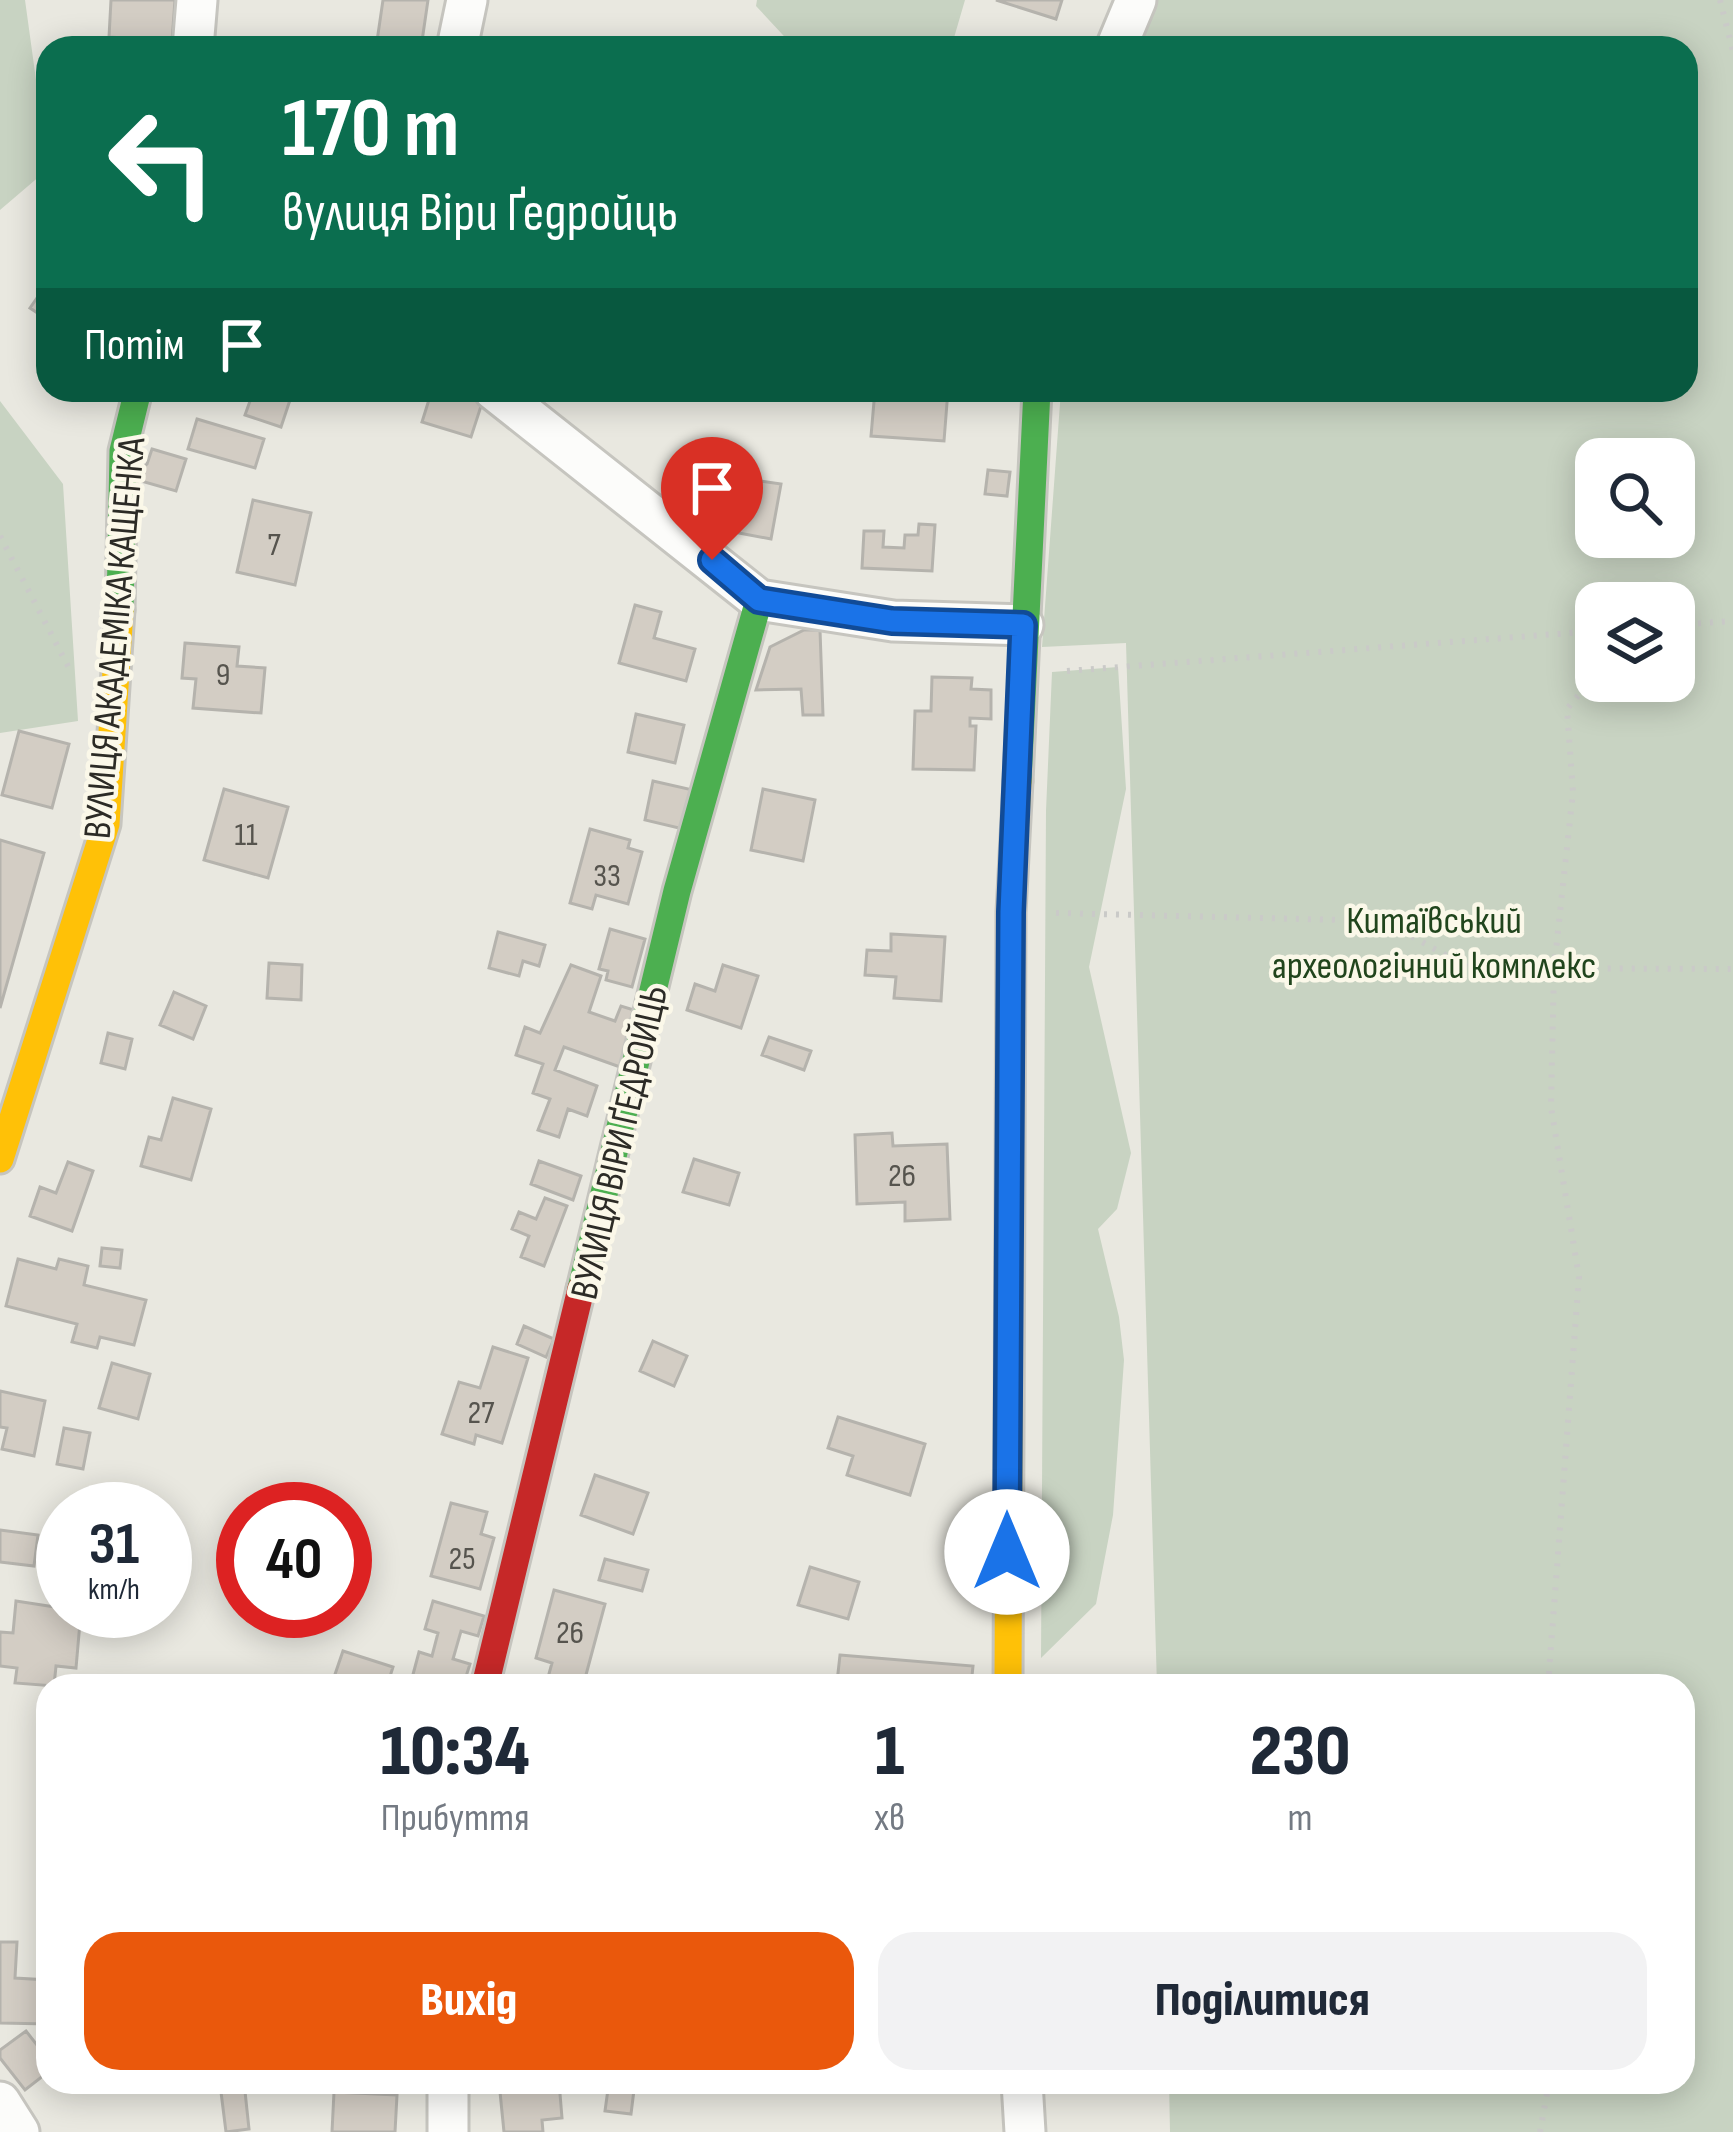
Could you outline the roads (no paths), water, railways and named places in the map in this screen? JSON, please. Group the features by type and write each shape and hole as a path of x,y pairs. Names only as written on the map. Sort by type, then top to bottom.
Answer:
{"street":[{"path":"194,36 197,0"},
{"path":"460,36 467,0"},
{"path":"1121,36 1136,0"},
{"name":"ВУЛИЦЯ АКАДЕМІКА КАЩЕНКА","path":"0,1159 106,824 118,648 123,451 135,402"},
{"path":"509,402 759,600 892,621 1023,625"},
{"path":"1008,1674 1011,912 1036,402"},
{"name":"ВУЛИЦЯ ВІРИ ҐЕДРОЙЦЬ","path":"488,1674 677,891 759,600"},
{"path":"448,2094 448,2132"},
{"path":"1023,2094 1025,2132"},
{"path":"0,2102 20,2132"}],"park label":[{"name":"Китаївський археологічний комплекс","path":"1434,942"}]}
